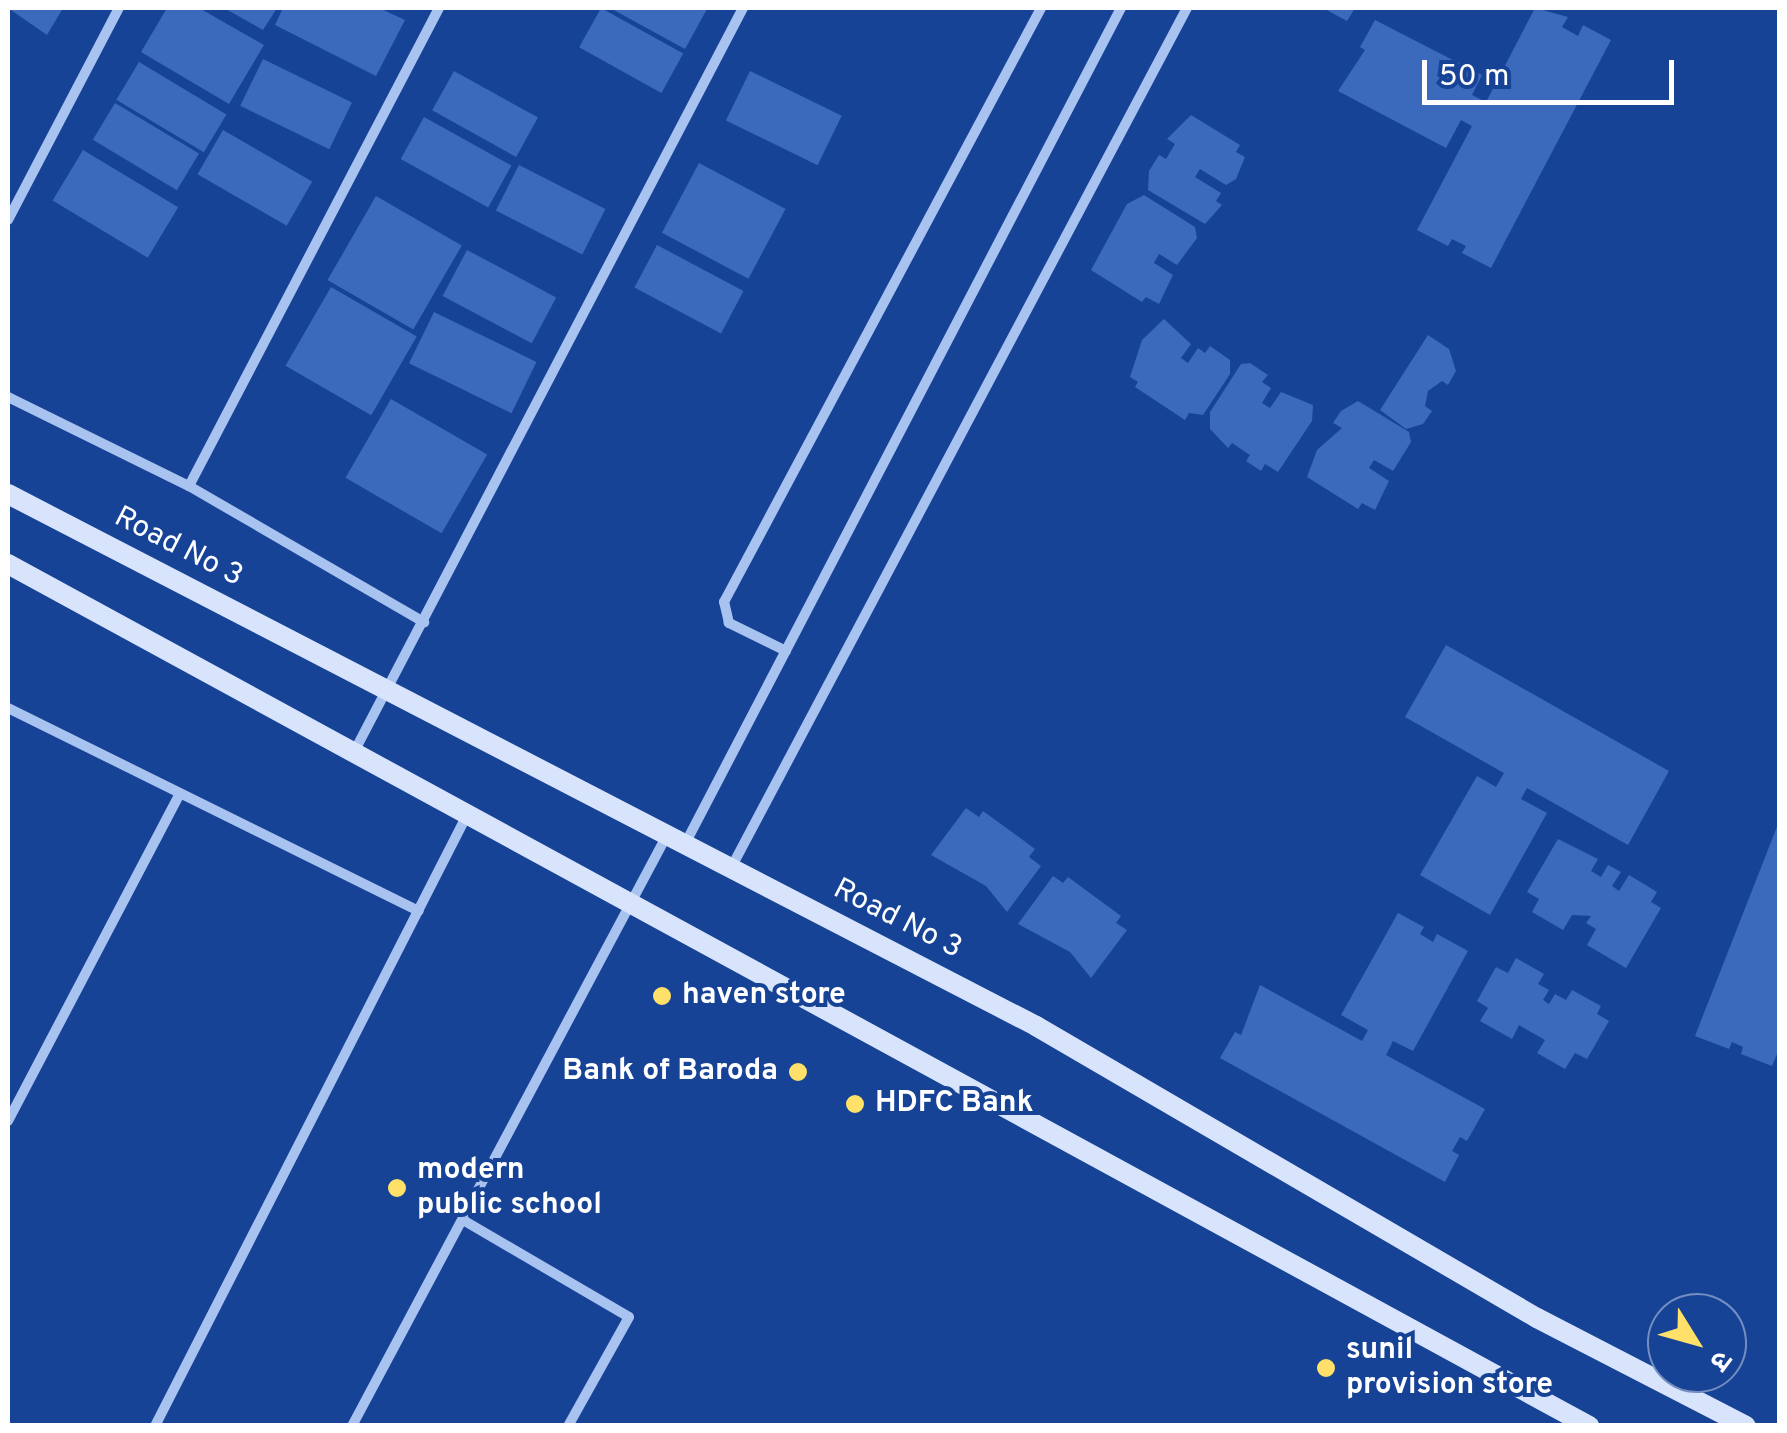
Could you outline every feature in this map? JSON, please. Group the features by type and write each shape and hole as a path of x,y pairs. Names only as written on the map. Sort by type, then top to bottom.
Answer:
{"street":[{"path":"8,220 119,8"},
{"path":"189,486 439,8"},
{"path":"354,752 744,8"},
{"path":"786,651 729,623 724,602 1041,8"},
{"path":"352,1426 633,904 676,839 786,651 1121,8"},
{"path":"731,868 1187,8"},
{"path":"8,397 189,486 424,622"},
{"name":"Road No 3","path":"8,494 1036,1026 1537,1318 1746,1426"},
{"path":"8,564 1590,1426"},
{"path":"8,708 420,911"},
{"path":"8,1121 180,793"},
{"path":"155,1426 468,814"},
{"path":"463,1220 630,1317 568,1426"}],"building":[{"path":"8,8 63,8 47,35"},
{"path":"167,8 199,8 264,45 229,104 141,52"},
{"path":"224,8 277,8 263,30"},
{"path":"283,8 379,8 405,20 376,76 275,25"},
{"path":"601,8 683,54 661,93 579,47"},
{"path":"610,8 704,8 707,9 685,49"},
{"path":"1323,8 1355,8 1347,21"},
{"path":"1535,8 1568,17 1562,27 1578,36 1583,25 1611,40 1491,268 1462,253 1466,246 1452,239 1448,246 1417,230 1472,126 1461,120 1446,148 1338,91 1365,50 1360,47 1375,20 1482,75 1472,95 1486,102"},
{"path":"263,59 352,102 329,149 240,106"},
{"path":"139,62 226,115 204,152 116,100"},
{"path":"454,71 538,118 516,157 432,110"},
{"path":"750,71 842,116 818,165 726,120"},
{"path":"115,103 199,153 177,190 93,140"},
{"path":"1191,115 1240,145 1236,152 1245,157 1236,179 1226,185 1200,169 1195,177 1221,193 1216,201 1222,205 1205,224 1148,190 1149,171 1159,155 1166,159 1175,144 1167,139"},
{"path":"424,117 511,165 488,207 401,159"},
{"path":"223,130 312,182 287,226 198,174"},
{"path":"83,150 178,207 148,258 53,201"},
{"path":"699,163 786,209 748,279 662,233"},
{"path":"519,165 605,209 582,254 496,210"},
{"path":"1144,195 1195,227 1197,238 1177,265 1159,254 1154,263 1173,275 1159,304 1146,297 1142,302 1091,270 1127,204"},
{"path":"376,196 462,246 413,330 328,280"},
{"path":"657,245 744,291 721,333 634,287"},
{"path":"467,250 556,297 532,343 443,296"},
{"path":"331,287 417,336 371,415 286,366"},
{"path":"434,312 536,362 511,413 409,363"},
{"path":"1164,319 1191,344 1181,358 1188,363 1198,348 1205,353 1210,346 1230,360 1230,374 1203,415 1189,413 1185,420 1135,387 1138,382 1130,377 1142,340"},
{"path":"1428,335 1449,349 1456,371 1448,385 1442,381 1428,391 1425,406 1432,411 1423,424 1406,429 1380,410"},
{"path":"1250,363 1268,375 1262,382 1271,388 1262,403 1270,408 1281,392 1313,405 1312,421 1278,472 1265,464 1261,471 1246,461 1250,455 1232,443 1228,448 1210,429 1210,412 1241,364"},
{"path":"391,399 487,454 442,533 346,478"},
{"path":"1358,401 1409,432 1411,442 1393,471 1374,460 1369,468 1389,481 1375,510 1362,503 1358,509 1307,477 1317,450 1342,428 1333,423 1341,411"},
{"path":"1446,645 1669,771 1628,845 1527,788 1521,799 1547,813 1490,915 1420,875 1477,776 1496,787 1504,773 1405,717"},
{"path":"966,808 979,817 983,811 1035,849 1029,857 1041,866 1007,912 986,886 931,855"},
{"path":"1780,819 1780,1047 1772,1066 1741,1054 1743,1047 1732,1042 1729,1049 1695,1036"},
{"path":"1558,839 1598,859 1591,871 1601,877 1608,865 1621,872 1612,886 1619,891 1629,875 1657,892 1651,902 1661,908 1626,968 1587,945 1596,929 1586,923 1591,916 1572,915 1563,930 1532,912 1539,899 1527,892"},
{"path":"1053,876 1063,883 1068,877 1121,916 1116,923 1127,930 1091,978 1070,952 1018,924"},
{"path":"1398,913 1424,927 1420,934 1433,942 1437,934 1468,951 1413,1051 1393,1041 1386,1055 1485,1109 1467,1141 1460,1137 1452,1151 1459,1155 1445,1182 1220,1058 1235,1032 1241,1035 1260,985 1362,1041 1368,1030 1341,1015"},
{"path":"1516,958 1544,974 1538,984 1549,990 1543,1000 1549,1004 1555,994 1566,1000 1572,990 1601,1006 1597,1014 1609,1021 1587,1059 1575,1053 1565,1069 1537,1053 1545,1040 1519,1025 1512,1039 1480,1021 1488,1008 1477,1001 1496,967 1508,973"}],"place":[{"name":"haven store","path":"662,996"},
{"name":"Bank of Baroda","path":"798,1072"},
{"name":"HDFC Bank","path":"855,1104"},
{"name":"modern public school","path":"397,1188"},
{"name":"sunil provision store","path":"1326,1368"}]}
